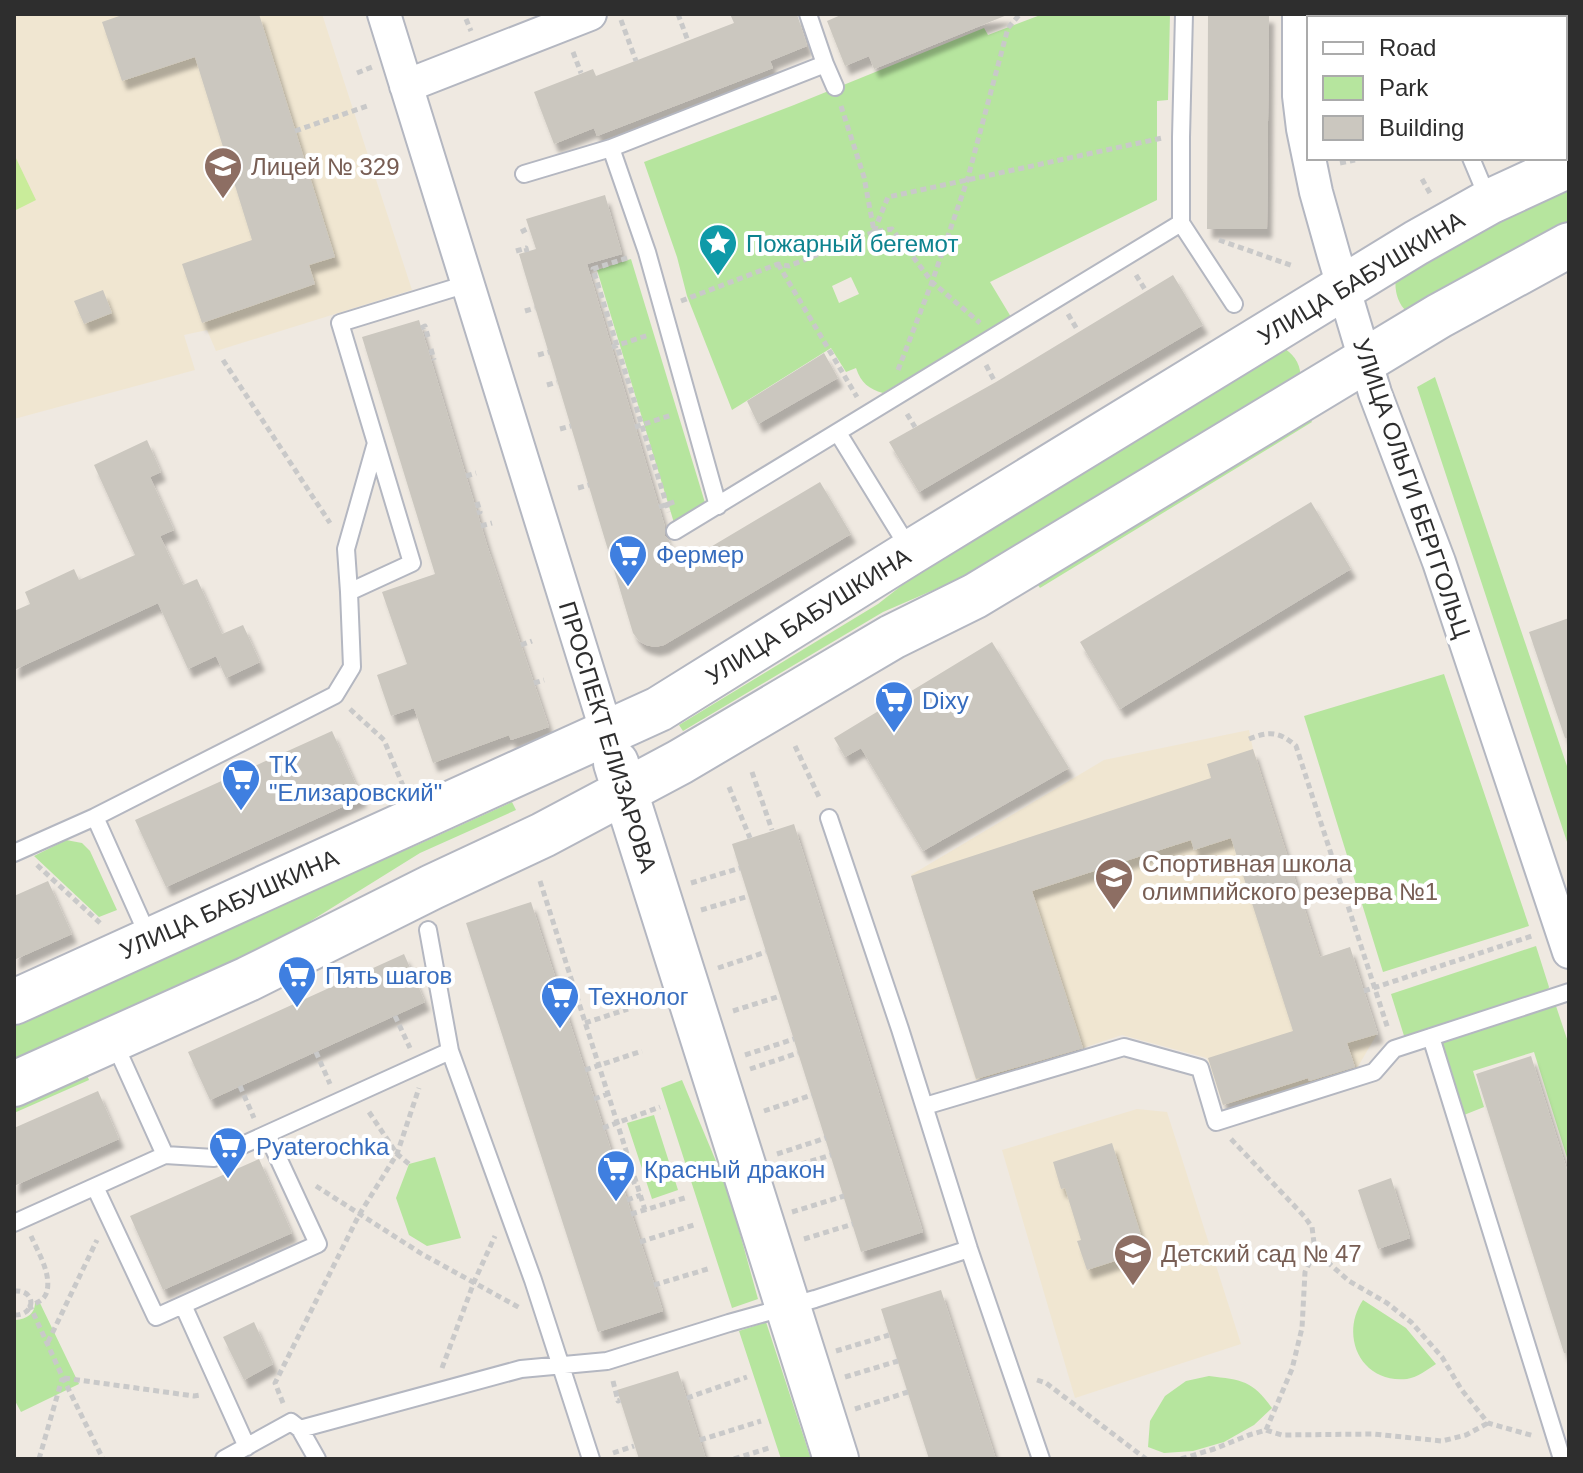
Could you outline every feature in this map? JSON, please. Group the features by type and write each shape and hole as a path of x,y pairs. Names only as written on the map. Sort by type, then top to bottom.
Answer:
{"street":[{"name":"ПРОСПЕКТ ЕЛИЗАРОВА","path":"384,14 836,1459"},
{"path":"406,86 590,14"},
{"name":"УЛИЦА ОЛЬГИ БЕРГГОЛЬЦ","path":"1299,14 1299,96 1307,148"},
{"name":"УЛИЦА ОЛЬГИ БЕРГГОЛЬЦ","path":"1309,160 1375,393 1439,562 1569,952"},
{"name":"УЛИЦА БАБУШКИНА","path":"14,1002 659,709 1343,287 1489,202 1569,165"},
{"path":"14,1084 248,979 625,792 892,637 975,596 1439,316 1569,245"}],"lane":[{"path":"808,14 835,87"},
{"path":"1184,14 1181,137 1185,229 1234,304"},
{"path":"524,174 611,148 825,64"},
{"path":"611,148 647,252 718,506"},
{"path":"1472,160 1489,202"},
{"path":"675,531 996,336 1185,229"},
{"path":"349,592 412,563 340,323 467,284"},
{"path":"838,433 911,552"},
{"path":"17,851 95,817 335,695 352,667 346,549 376,443"},
{"path":"95,817 150,940"},
{"path":"829,818 969,1249 1041,1459"},
{"path":"428,930 450,1051 547,1324 591,1459"},
{"path":"925,1106 1124,1047 1200,1068 1216,1122 1374,1072 1394,1049 1569,992"},
{"path":"1431,1037 1560,1451"},
{"path":"113,1039 165,1155"},
{"path":"19,1220 165,1155 214,1158 450,1051"},
{"path":"95,1187 156,1317 318,1244 265,1135"},
{"path":"300,1429 521,1369 607,1361 788,1308 969,1249"},
{"path":"183,1305 247,1447"},
{"path":"224,1459 291,1422 300,1429 317,1459"}],"path":[{"path":"678,14 688,41"},
{"path":"896,397 891,388 967,181 1008,28 1020,14"},
{"path":"621,20 636,61"},
{"path":"568,40 581,73"},
{"path":"357,73 373,67"},
{"path":"835,87 864,177 874,232"},
{"path":"295,131 367,106"},
{"path":"874,232 888,197 1156,138 1181,137"},
{"path":"1422,179 1431,196"},
{"path":"521,232 529,228"},
{"path":"663,308 778,264 789,266 874,232 892,229 932,282 996,336"},
{"path":"1185,229 1293,266"},
{"path":"516,251 526,248 527,252"},
{"path":"647,252 593,269 639,426 675,531"},
{"path":"778,264 867,415"},
{"path":"525,311 535,308"},
{"path":"421,328 425,326 428,337"},
{"path":"614,346 669,329"},
{"path":"431,349 434,360"},
{"path":"538,355 549,352"},
{"path":"223,360 346,549"},
{"path":"547,385 557,382"},
{"path":"639,426 691,408"},
{"path":"560,429 571,426"},
{"path":"466,476 476,473"},
{"path":"578,488 589,485"},
{"path":"477,502 480,512 477,513"},
{"path":"481,526 492,523"},
{"path":"521,645 532,641"},
{"path":"534,683 544,680"},
{"path":"335,695 384,740 407,794"},
{"path":"1249,739 1265,732 1285,737 1296,746 1394,1049"},
{"path":"795,746 829,818"},
{"path":"752,772 772,830"},
{"path":"729,787 750,838"},
{"path":"17,851 107,929"},
{"path":"683,885 740,868"},
{"path":"540,881 645,1210"},
{"path":"692,913 749,896"},
{"path":"1364,991 1541,934"},
{"path":"710,970 766,952"},
{"path":"724,1013 780,996"},
{"path":"585,1023 628,1009"},
{"path":"395,1016 418,1066"},
{"path":"738,1057 794,1039"},
{"path":"585,1070 642,1051"},
{"path":"316,1052 338,1102"},
{"path":"742,1071 798,1053"},
{"path":"280,1375 359,1215 397,1154 420,1085"},
{"path":"240,1086 265,1135"},
{"path":"357,1093 397,1154 409,1164"},
{"path":"594,1099 608,1094"},
{"path":"756,1113 812,1095"},
{"path":"603,1128 660,1107"},
{"path":"1216,1122 1312,1227 1315,1251 1305,1272 1302,1328 1292,1369 1266,1430"},
{"path":"769,1156 826,1138"},
{"path":"775,1173 831,1155"},
{"path":"278,1160 422,1254 547,1324"},
{"path":"622,1186 636,1181"},
{"path":"627,1200 641,1195"},
{"path":"788,1213 844,1196"},
{"path":"631,1214 688,1197"},
{"path":"47,1343 109,1216"},
{"path":"19,1220 45,1271 47,1284 41,1301 30,1306"},
{"path":"640,1242 697,1224"},
{"path":"797,1241 853,1224"},
{"path":"433,1393 474,1282 498,1230"},
{"path":"422,1254 427,1246"},
{"path":"1315,1251 1349,1281 1387,1303 1411,1322 1442,1357 1461,1389 1488,1423 1560,1451"},
{"path":"654,1285 711,1268"},
{"path":"14,1291 21,1290 31,1299 27,1312 14,1315"},
{"path":"30,1306 103,1459"},
{"path":"832,1352 889,1335"},
{"path":"840,1379 898,1361"},
{"path":"1012,1372 1046,1383 1146,1459"},
{"path":"687,1398 747,1377"},
{"path":"63,1378 194,1396"},
{"path":"39,1459 63,1378"},
{"path":"850,1410 908,1392"},
{"path":"700,1440 761,1421"},
{"path":"1181,1459 1266,1430 1282,1435 1373,1434 1442,1441 1466,1435 1488,1423"},
{"path":"734,1459 769,1448"}],"shaded area":[{"name":"Лицей № 329","path":"14,14 322,14 412,290 216,351 207,330 184,335 195,370 14,419"},
{"name":"Спортивная школа олимпийского резерва №1","path":"1249,730 1320,957 1377,1034 1356,1070 1310,1085 1223,1105 1207,1058 1122,1035 977,1083 911,875 1104,760"},
{"name":"Детский сад № 47","path":"1137,1109 1167,1112 1241,1344 1075,1398 1002,1150"}],"green space":[{"path":"1043,14 1170,14 1168,100 1157,101 1157,200 990,282 1011,317 883,393 866,385 856,368 846,372 831,348 732,410 687,296 644,162 984,28 988,35","holes":["851,277 859,294 839,303 832,286"]},
{"path":"14,154 36,200 14,211"},
{"path":"1569,183 1569,226 1407,312 1397,296 1396,276"},
{"path":"631,259 706,506 675,526 597,270"},
{"path":"1282,347 1296,360 1300,378 996,563 883,612 683,731 679,725 878,604 980,524"},
{"path":"1435,377 1569,772 1569,848 1417,387"},
{"path":"1307,413 1312,422 1040,588 1034,579"},
{"path":"1444,674 1529,926 1383,972 1304,716"},
{"path":"512,802 516,810 420,853 240,965 14,1067 14,1020 225,925"},
{"path":"66,840 82,843 90,851 117,910 99,917 34,856"},
{"path":"1536,946 1549,987 1547,993 1405,1039 1391,994"},
{"path":"1555,1003 1569,1045 1569,1164 1534,1052 1473,1071 1484,1107 1464,1115 1441,1041"},
{"path":"85,1070 89,1080 14,1113 14,1102"},
{"path":"682,1080 728,1190 758,1299 732,1308 661,1088"},
{"path":"654,1115 678,1190 652,1199 627,1123"},
{"path":"435,1157 461,1238 427,1246 409,1235 396,1198 409,1164"},
{"path":"1363,1300 1406,1328 1436,1364 1407,1379 1391,1379 1367,1366 1354,1342 1353,1328"},
{"path":"39,1301 79,1384 21,1412 14,1399 14,1320 28,1316"},
{"path":"766,1322 811,1459 781,1459 739,1331"},
{"path":"1209,1376 1245,1383 1272,1408 1254,1425 1224,1442 1193,1451 1164,1453 1148,1447 1150,1421 1165,1396 1186,1381"}],"building":[{"path":"125,14 259,14 335,257 309,265 315,284 202,323 182,264 252,240 195,57 122,81 102,22"},
{"path":"730,14 797,14 807,46 770,61 773,68 597,136 594,128 554,144 534,92 593,69 596,76 734,23"},
{"path":"843,14 1007,15 874,69 869,56 845,66 827,21"},
{"path":"1208,14 1269,14 1267,229 1207,229"},
{"path":"605,195 622,254 587,264 665,527 665,536 677,567 820,482 851,534 664,645 655,647 639,641 633,633 519,254 536,249 526,219"},
{"path":"1173,275 1203,325 919,492 889,442 996,382"},
{"path":"103,290 112,313 84,324 74,301"},
{"path":"419,320 487,545 549,727 511,740 509,735 433,763 414,708 391,716 377,675 407,664 382,592 435,574 362,337"},
{"path":"824,353 838,378 758,424 747,401"},
{"path":"147,440 161,472 150,477 174,530 160,536 183,585 197,579 222,634 243,625 260,662 226,678 216,656 188,669 158,603 14,670 14,611 30,604 25,592 74,569 79,580 135,555 94,465"},
{"path":"1311,502 1351,569 1120,709 1080,642"},
{"path":"1569,618 1569,738 1565,738 1529,632"},
{"path":"992,642 1069,768 923,851 861,748 845,757 834,738"},
{"name":"ТК \"Елизаровский\"","path":"332,731 362,798 166,887 135,820"},
{"path":"1253,749 1320,957 1350,947 1378,1034 1347,1043 1355,1067 1309,1081 1308,1078 1223,1105 1208,1058 1293,1031 1231,838 1194,850 1191,840 1032,891 1083,1048 976,1079 911,876 1211,778 1207,764"},
{"path":"794,824 923,1232 861,1252 732,844"},
{"path":"48,881 72,934 14,960 14,896"},
{"path":"531,902 663,1311 598,1332 466,923"},
{"path":"404,954 425,1002 210,1100 188,1052"},
{"path":"1531,1056 1569,1176 1569,1353 1564,1353 1476,1074"},
{"path":"98,1091 119,1139 14,1186 14,1128"},
{"path":"1112,1143 1146,1251 1087,1270 1065,1188 1061,1189 1053,1162"},
{"path":"259,1159 292,1233 163,1290 130,1216"},
{"path":"1391,1178 1410,1238 1378,1249 1358,1190"},
{"path":"941,1290 996,1459 929,1459 881,1309"},
{"path":"254,1322 273,1364 244,1380 223,1337"},
{"path":"678,1371 706,1459 639,1459 617,1390"}],"place":[{"name":"Лицей № 329","path":"223,200"},
{"name":"Пожарный бегемот","path":"718,277"},
{"name":"Фермер","path":"628,588"},
{"name":"Dixy","path":"894,734"},
{"name":"ТК \"Елизаровский\"","path":"241,812"},
{"name":"Спортивная школа олимпийского резерва №1","path":"1114,911"},
{"name":"Пять шагов","path":"297,1009"},
{"name":"Технолог","path":"560,1030"},
{"name":"Pyaterochka","path":"228,1180"},
{"name":"Красный дракон","path":"616,1203"},
{"name":"Детский сад № 47","path":"1133,1287"}]}
